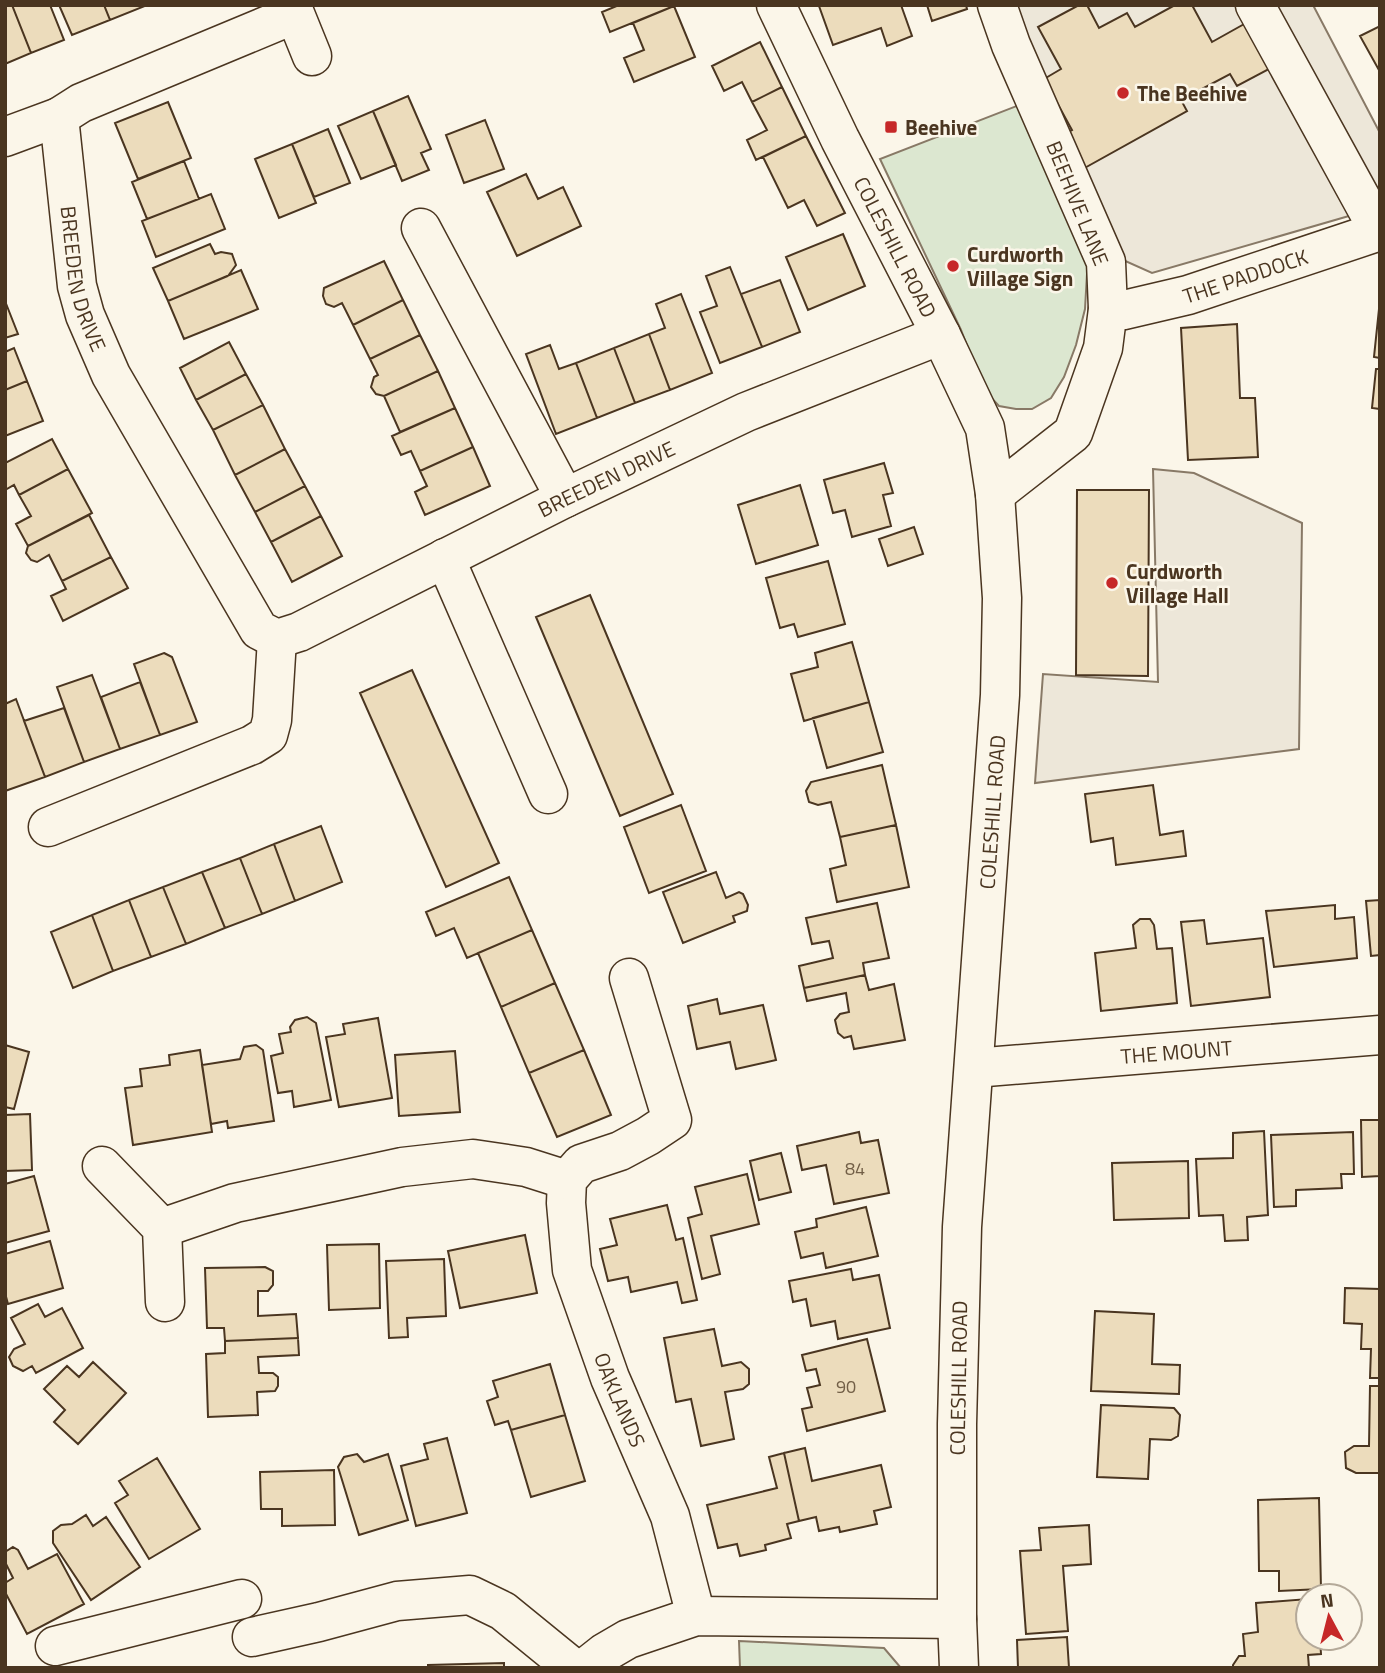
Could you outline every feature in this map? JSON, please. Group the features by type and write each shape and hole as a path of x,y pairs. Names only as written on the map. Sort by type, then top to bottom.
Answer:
{"street":[{"name":"COLESHILL ROAD","path":"776,5 985,428 995,494 1002,598 1000,695 962,1227 957,1424 959,1668"},
{"name":"BEEHIVE LANE","path":"995,494 1073,433 1103,348 1108,309 1106,261 1016,58 997,5"},
{"path":"1255,5 1379,231"},
{"path":"5,136 59,117 81,103 295,14 312,55"},
{"name":"BREEDEN DRIVE","path":"59,117 76,286 85,315 111,375 259,630 277,639 299,632 565,498 746,412 941,335"},
{"path":"421,228 565,498"},
{"name":"THE PADDOCK","path":"1108,309 1124,310 1188,295 1379,231"},
{"path":"445,558 548,794"},
{"path":"48,827 252,745 268,736 272,720 277,639"},
{"path":"162,1228 235,1203 402,1167 474,1160 526,1167 567,1180 581,1164 620,1150 648,1136 671,1120 629,978"},
{"name":"THE MOUNT","path":"974,1068 1380,1035"},
{"path":"102,1166 162,1228 165,1302"},
{"name":"OAKLANDS","path":"567,1180 566,1203 572,1269 610,1378 670,1516 696,1616"},
{"path":"55,1646 239,1588 248,1652 319,1622 397,1601 470,1595 503,1611 573,1668"},
{"path":"585,1668 628,1639 696,1616 957,1619"}],"green space":[{"path":"1027,102 1088,256 1085,309 1064,377 1051,398 1032,409 1016,409 999,406 984,390 961,330 880,159"},
{"path":"739,1641 884,1648 901,1668 740,1668"}],"shaded area":[{"path":"1013,5 1313,5 1380,133 1380,207 1152,273 1123,260"},
{"path":"1153,469 1194,473 1302,523 1299,749 1035,783 1043,674 1158,682"}],"building":[{"path":"5,5 12,5 31,53 5,64"},
{"path":"12,5 50,5 64,40 31,53"},
{"path":"59,5 104,5 110,20 72,35"},
{"path":"104,5 144,5 145,6 110,20"},
{"path":"619,5 674,6 610,32 602,12"},
{"path":"901,5 912,36 887,46 881,28 833,45 819,6"},
{"path":"927,5 966,5 967,9 932,21"},
{"name":"The Beehive","path":"1079,5 1087,5 1099,28 1127,13 1135,27 1175,5 1192,5 1212,42 1246,23 1271,68 1237,86 1230,74 1181,100 1187,111 1081,170 1062,135 1072,130 1044,79 1061,69 1038,27"},
{"path":"674,6 695,57 634,82 624,58 644,50 633,23"},
{"path":"1380,26 1380,72 1360,36"},
{"path":"760,42 782,87 752,102 742,82 724,91 712,66"},
{"path":"782,87 806,136 756,160 747,140 767,130 752,102"},
{"path":"408,96 431,149 421,153 429,170 402,181 373,111"},
{"path":"168,102 191,158 138,179 115,123"},
{"path":"373,111 396,165 361,179 338,126"},
{"path":"485,120 504,169 464,183 446,135"},
{"path":"328,129 350,183 314,197 292,144"},
{"path":"806,136 845,213 817,226 804,200 788,208 763,157"},
{"path":"292,144 316,203 279,218 255,159"},
{"path":"184,161 199,199 147,219 132,182"},
{"path":"526,174 538,199 563,187 581,226 517,256 487,192"},
{"path":"211,194 225,229 156,257 142,221"},
{"path":"843,234 865,286 808,310 786,257"},
{"path":"210,244 215,254 232,254 236,265 228,276 168,301 153,268"},
{"path":"384,261 403,300 353,325 342,303 334,307 326,304 324,288"},
{"path":"730,267 762,347 720,363 700,312 717,306 706,276"},
{"path":"241,270 258,309 184,339 168,301"},
{"path":"780,280 800,332 762,347 741,294"},
{"path":"681,294 712,373 670,390 649,334 665,328 656,304"},
{"path":"403,300 420,335 370,359 353,325"},
{"path":"5,301 18,334 5,338"},
{"path":"1380,309 1380,358 1374,357"},
{"path":"1237,324 1240,398 1255,398 1258,457 1188,460 1181,328"},
{"path":"649,334 670,390 635,403 614,348"},
{"path":"420,335 438,371 384,396 376,394 371,387 374,377 378,375 370,359"},
{"path":"229,342 246,374 196,400 180,368"},
{"path":"550,345 559,369 576,363 597,418 556,434 526,354"},
{"path":"14,348 27,381 5,390 5,352"},
{"path":"614,348 635,403 597,418 576,363"},
{"path":"1376,369 1380,369 1380,409 1372,408"},
{"path":"438,371 455,408 400,432 384,396"},
{"path":"246,374 263,405 213,430 196,400"},
{"path":"27,381 43,421 5,436 5,390"},
{"path":"263,405 285,449 235,475 213,430"},
{"path":"455,408 473,447 420,471 411,451 401,455 392,436"},
{"path":"52,439 68,469 19,495 14,485 5,490 5,463"},
{"path":"473,447 490,486 425,515 415,492 427,486 420,471"},
{"path":"285,449 305,486 255,512 235,475"},
{"path":"884,463 893,493 883,495 891,526 852,537 845,510 833,513 824,480"},
{"path":"68,469 92,513 28,546 16,524 31,516 19,495"},
{"path":"800,485 818,545 756,564 738,505"},
{"path":"305,486 321,516 271,542 255,512"},
{"name":"Curdworth Village Hall","path":"1077,490 1149,490 1148,676 1076,675"},
{"path":"89,515 111,557 62,581 49,555 37,562 31,560 26,553 28,546"},
{"path":"321,516 342,556 292,582 271,542"},
{"path":"914,527 923,554 888,566 879,539"},
{"path":"111,557 128,588 63,621 51,596 66,589 62,581"},
{"path":"828,561 845,624 798,637 794,624 780,628 766,578"},
{"path":"590,595 673,794 620,816 536,617"},
{"path":"852,642 869,702 804,721 791,674 818,667 815,653"},
{"path":"164,653 172,657 197,722 160,735 134,664"},
{"path":"412,670 499,863 446,887 360,693"},
{"path":"92,675 120,749 84,762 57,687"},
{"path":"140,682 160,735 120,749 101,697"},
{"path":"16,699 45,777 5,791 5,704"},
{"path":"869,702 883,752 827,768 813,718"},
{"path":"64,708 84,762 45,777 24,721"},
{"path":"882,765 896,825 840,837 831,802 818,805 809,802 806,791 811,782"},
{"path":"1153,785 1160,835 1183,831 1186,856 1116,865 1113,838 1091,842 1085,794"},
{"path":"681,805 706,871 649,893 624,827"},
{"path":"896,825 909,887 837,902 830,869 846,865 840,837"},
{"path":"321,826 342,882 295,901 274,844"},
{"path":"274,844 295,901 262,914 240,858"},
{"path":"240,858 262,914 225,928 202,872"},
{"path":"202,872 225,928 186,944 163,887"},
{"path":"716,872 726,898 739,892 743,894 748,905 747,911 733,916 735,922 683,943 663,892"},
{"path":"509,877 532,930 467,958 454,928 436,936 426,912"},
{"path":"163,887 186,944 151,957 129,900"},
{"path":"129,900 151,957 113,971 92,915"},
{"path":"1380,900 1380,955 1371,956 1366,901"},
{"path":"877,903 889,958 863,963 865,975 804,988 799,966 833,958 829,941 812,944 806,918"},
{"path":"1335,905 1335,919 1354,917 1357,958 1274,967 1266,911"},
{"path":"92,915 113,971 73,988 51,932"},
{"path":"1140,919 1150,919 1154,925 1157,949 1172,948 1177,1003 1101,1011 1095,953 1136,948 1133,925"},
{"path":"1204,920 1207,944 1263,938 1270,997 1191,1006 1181,922"},
{"path":"532,930 555,983 501,1007 478,953"},
{"path":"865,975 869,990 894,984 905,1040 854,1049 851,1036 844,1038 838,1033 835,1020 840,1014 849,1012 846,993 807,1001 804,988"},
{"path":"555,983 584,1050 529,1073 501,1007"},
{"path":"717,999 720,1014 763,1005 776,1060 736,1069 730,1042 697,1049 688,1006"},
{"path":"307,1017 316,1023 331,1100 294,1107 292,1091 278,1093 271,1056 283,1053 279,1034 291,1032 290,1027 295,1020"},
{"path":"378,1018 392,1098 339,1107 326,1037 345,1034 343,1024"},
{"path":"5,1045 29,1052 14,1109 5,1107"},
{"path":"256,1045 263,1050 274,1121 228,1128 227,1121 211,1124 202,1065 240,1059 244,1047"},
{"path":"200,1050 212,1132 133,1145 125,1088 142,1086 140,1069 170,1065 169,1055"},
{"path":"584,1050 611,1115 557,1137 529,1073"},
{"path":"455,1051 460,1112 399,1116 395,1055"},
{"path":"30,1114 32,1170 5,1171 5,1115"},
{"path":"1361,1120 1380,1120 1380,1176 1362,1177"},
{"path":"1264,1131 1268,1215 1247,1217 1248,1240 1225,1241 1223,1215 1199,1216 1196,1159 1233,1158 1233,1133"},
{"path":"859,1132 861,1143 878,1140 889,1193 834,1204 826,1165 802,1170 797,1146"},
{"path":"1353,1132 1354,1174 1341,1174 1342,1188 1296,1190 1296,1206 1274,1207 1271,1135"},
{"path":"781,1153 791,1192 759,1200 750,1161"},
{"path":"1188,1161 1189,1218 1114,1220 1112,1163"},
{"path":"747,1174 759,1224 711,1236 720,1274 702,1279 688,1218 702,1214 695,1187"},
{"path":"34,1176 49,1231 5,1243 5,1184"},
{"path":"667,1205 676,1240 683,1238 697,1300 682,1303 677,1282 631,1292 628,1277 608,1281 600,1249 617,1245 610,1219"},
{"path":"866,1207 878,1256 826,1268 823,1253 801,1258 795,1232 817,1227 816,1219"},
{"path":"525,1235 537,1293 460,1308 448,1251"},
{"path":"50,1241 63,1288 8,1304 5,1293 5,1254"},
{"path":"379,1244 380,1308 329,1310 327,1245"},
{"path":"444,1259 446,1316 407,1318 408,1337 389,1338 386,1261"},
{"path":"265,1267 273,1271 273,1285 268,1291 258,1291 258,1316 296,1314 298,1338 225,1341 224,1328 207,1328 205,1268"},
{"path":"851,1269 853,1280 879,1275 890,1328 838,1339 835,1321 811,1326 806,1299 793,1302 789,1281"},
{"path":"1345,1288 1380,1289 1380,1378 1370,1378 1371,1349 1361,1349 1362,1324 1344,1323"},
{"path":"38,1304 45,1317 62,1308 83,1348 36,1373 32,1366 23,1371 13,1366 9,1357 14,1349 25,1344 11,1318"},
{"path":"1095,1311 1154,1314 1152,1364 1180,1365 1179,1394 1091,1391"},
{"path":"714,1329 722,1366 741,1362 749,1369 749,1384 743,1389 725,1392 734,1439 701,1446 691,1399 676,1402 664,1338"},
{"path":"298,1338 299,1355 258,1357 259,1373 273,1373 278,1377 278,1386 275,1391 257,1392 258,1415 208,1417 206,1354 225,1353 225,1341"},
{"path":"867,1339 885,1411 807,1431 802,1409 812,1407 807,1388 820,1385 816,1369 806,1371 802,1355"},
{"path":"93,1362 126,1393 78,1444 54,1422 65,1410 44,1389 67,1366 79,1377"},
{"path":"550,1364 565,1415 511,1430 508,1421 495,1425 487,1401 498,1397 493,1381"},
{"path":"1370,1386 1380,1386 1380,1473 1356,1473 1346,1468 1345,1452 1354,1446 1369,1446"},
{"path":"1101,1405 1174,1408 1180,1415 1178,1436 1171,1440 1150,1439 1148,1479 1097,1477"},
{"path":"565,1415 585,1481 531,1497 511,1430"},
{"path":"447,1438 467,1513 416,1526 401,1466 428,1459 424,1444"},
{"path":"805,1448 812,1481 881,1465 891,1507 874,1511 877,1524 840,1532 839,1527 819,1531 816,1517 799,1521 784,1453"},
{"path":"784,1453 799,1521 787,1524 791,1538 765,1545 766,1550 740,1556 737,1544 718,1548 707,1505 777,1488 769,1457"},
{"path":"357,1454 364,1462 388,1454 408,1520 359,1535 338,1467 344,1457"},
{"path":"157,1458 200,1529 149,1559 115,1503 128,1495 119,1481"},
{"path":"334,1470 335,1525 282,1526 282,1509 261,1509 260,1472"},
{"path":"1319,1498 1321,1582 1294,1582 1294,1590 1279,1591 1279,1571 1259,1571 1258,1500"},
{"path":"86,1515 93,1526 106,1517 140,1567 91,1600 53,1543 53,1531"},
{"path":"1089,1525 1091,1564 1063,1566 1068,1631 1026,1634 1020,1551 1041,1550 1039,1528"},
{"path":"13,1547 18,1550 28,1569 57,1554 84,1604 27,1634 5,1592 5,1583 13,1578 5,1562 5,1552"},
{"path":"1294,1600 1294,1652 1321,1652 1308,1655 1309,1668 1233,1668 1239,1656 1245,1656 1243,1634 1258,1632 1256,1603"},
{"path":"1067,1637 1069,1668 1018,1668 1017,1640"},
{"path":"504,1663 504,1668 428,1668 428,1665"}],"place":[{"name":"The Beehive","path":"1123,93"},
{"name":"Beehive","path":"891,127"},
{"name":"Curdworth Village Sign","path":"953,266"},
{"name":"Curdworth Village Hall","path":"1112,583"}]}
